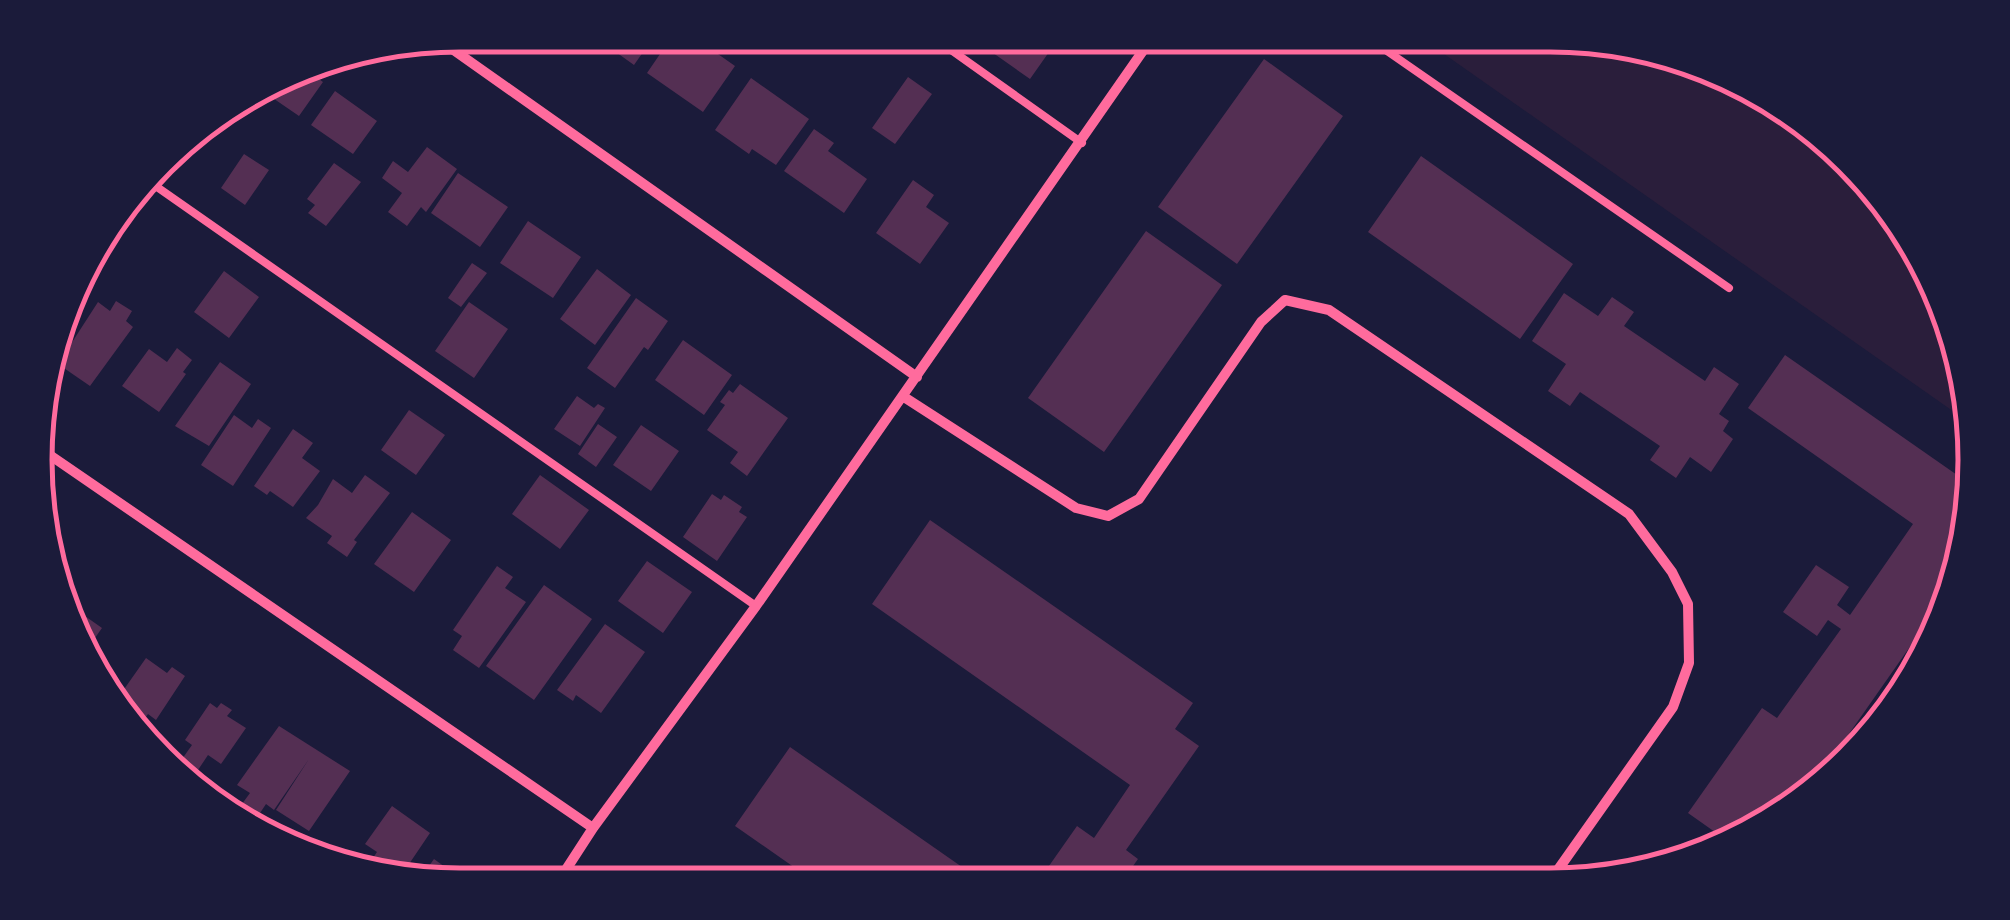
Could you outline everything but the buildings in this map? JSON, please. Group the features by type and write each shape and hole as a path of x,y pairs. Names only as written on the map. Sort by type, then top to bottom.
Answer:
{"street":[{"path":"458,52 917,377"},
{"path":"567,868 904,397 1143,52"},
{"path":"904,397 1076,508 1108,516 1140,499 1261,322 1285,300 1330,310 1628,514 1672,572 1688,604 1689,663 1673,707 1560,868"},
{"path":"52,457 593,828"}],"lane":[{"path":"954,52 1082,143"},
{"path":"1389,52 1729,288"},
{"path":"158,187 756,606"}],"shaded area":[{"path":"1441,52 1577,53 1629,60 1706,84 1776,121 1819,154 1856,191 1903,256 1936,329 1955,412"}]}
